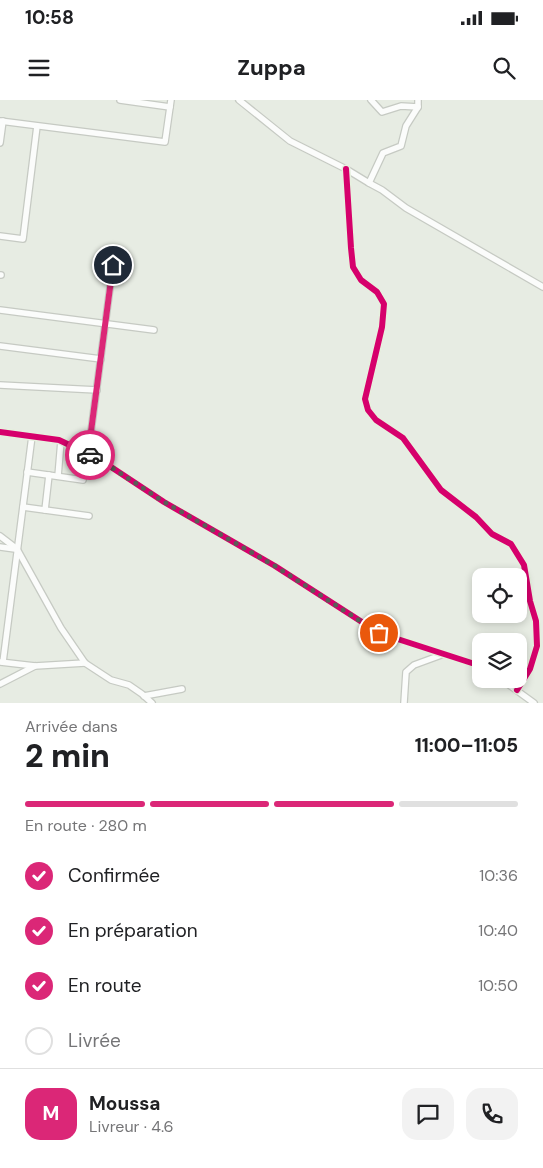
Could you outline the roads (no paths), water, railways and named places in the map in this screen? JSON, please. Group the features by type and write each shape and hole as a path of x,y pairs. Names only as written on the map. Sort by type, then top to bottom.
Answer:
{"street":[{"path":"0,143 1,121 165,142 170,103 120,100"},
{"path":"239,100 290,141 346,169 382,190 406,208 543,287"},
{"path":"371,100 382,112 418,103"},
{"path":"369,183 383,153 401,146 406,126 418,103"},
{"path":"0,236 23,239 37,126"},
{"path":"346,169 353,267 362,280 377,292 384,304 382,327 365,399 368,410 376,420 403,438 441,490 476,517 492,534 511,544 524,565 530,601 536,621 537,646 530,669 517,690"},
{"path":"88,454 113,265"},
{"path":"0,310 154,330"},
{"path":"0,346 101,359"},
{"path":"0,385 97,390"},
{"path":"0,432 61,442 99,459 164,502 275,566 379,633 472,663"},
{"path":"32,436 2,662 35,666 84,663"},
{"path":"58,476 61,442"},
{"path":"27,472 83,480"},
{"path":"45,510 49,475"},
{"path":"23,508 89,516"},
{"path":"0,536 18,550 61,628 84,663 111,680 128,685 152,703"},
{"path":"0,547 18,550"},
{"path":"404,703 406,672 414,665 444,654"},
{"path":"0,684 35,666"},
{"path":"514,688 534,703"},
{"path":"144,696 182,689"}]}
